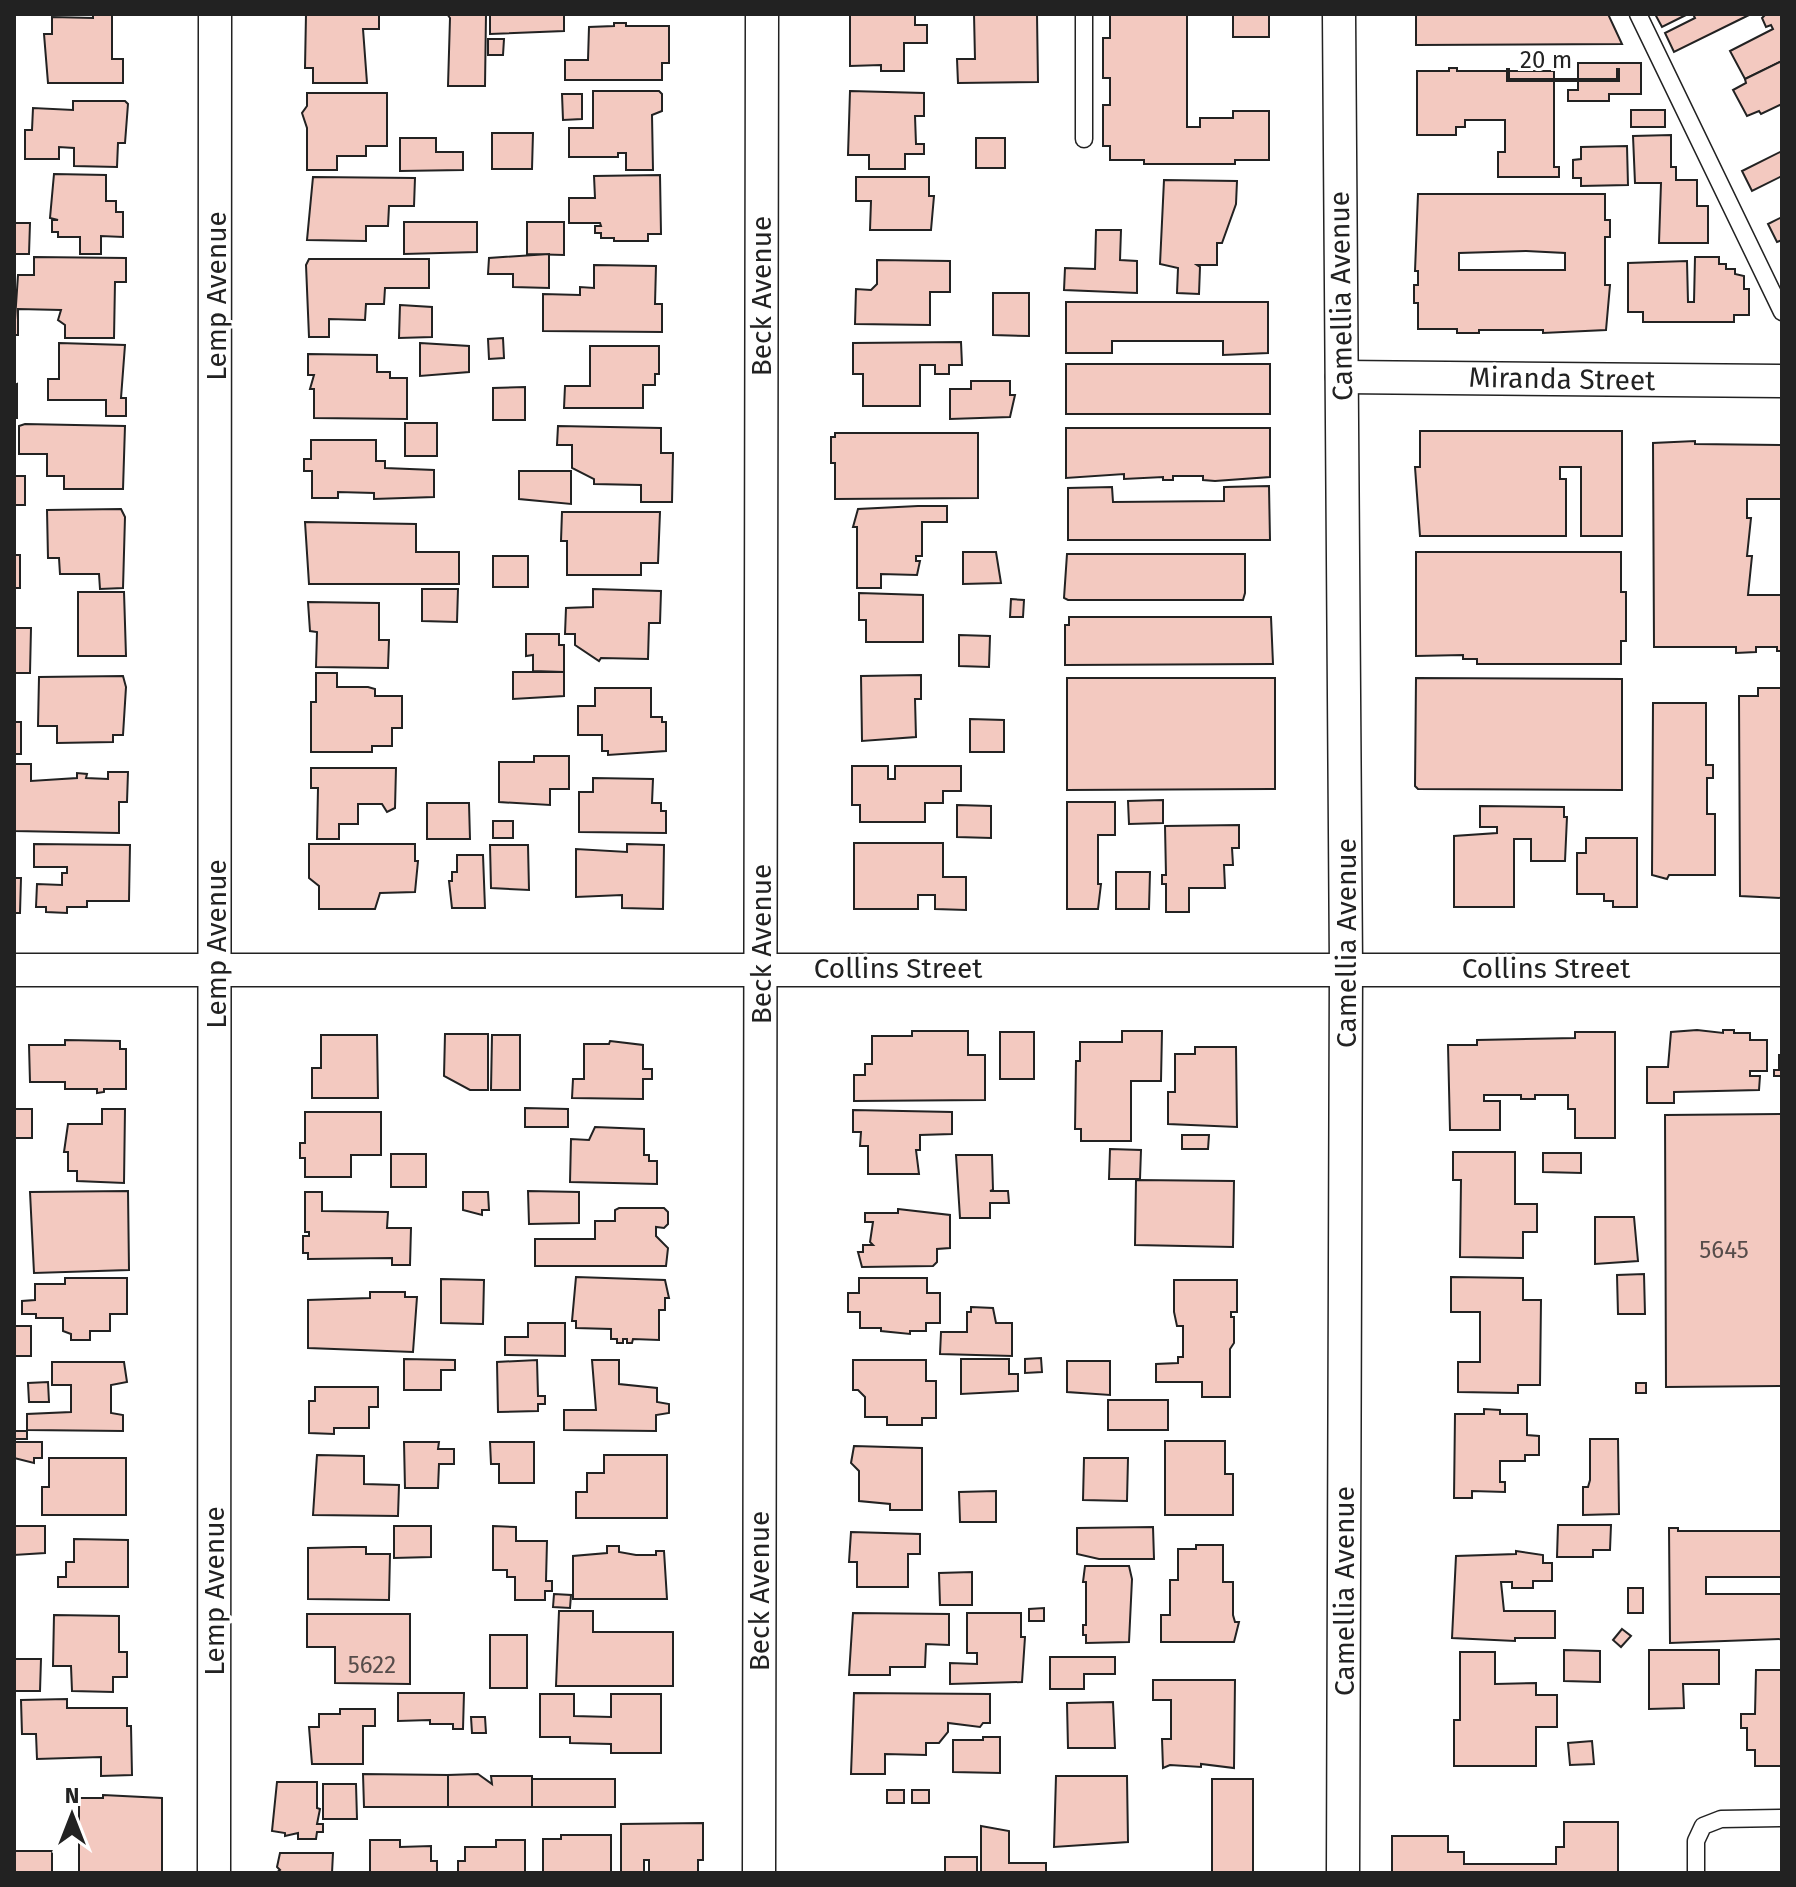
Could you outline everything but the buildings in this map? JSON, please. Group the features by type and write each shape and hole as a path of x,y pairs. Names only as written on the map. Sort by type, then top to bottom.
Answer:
{"street":[{"name":"Lemp Avenue","path":"214,1873 215,14"},
{"name":"Beck Avenue","path":"759,1873 762,14"},
{"name":"Camellia Avenue","path":"1339,14 1346,967 1343,1873"},
{"name":"Miranda Street","path":"1342,377 1782,381"},
{"name":"Collins Street","path":"14,970 1346,967 1782,970"}],"lane":[{"path":"1084,14 1084,139"},
{"path":"1638,14 1782,312"},
{"path":"1696,1873 1696,1841 1703,1826 1721,1819 1782,1818"}]}
